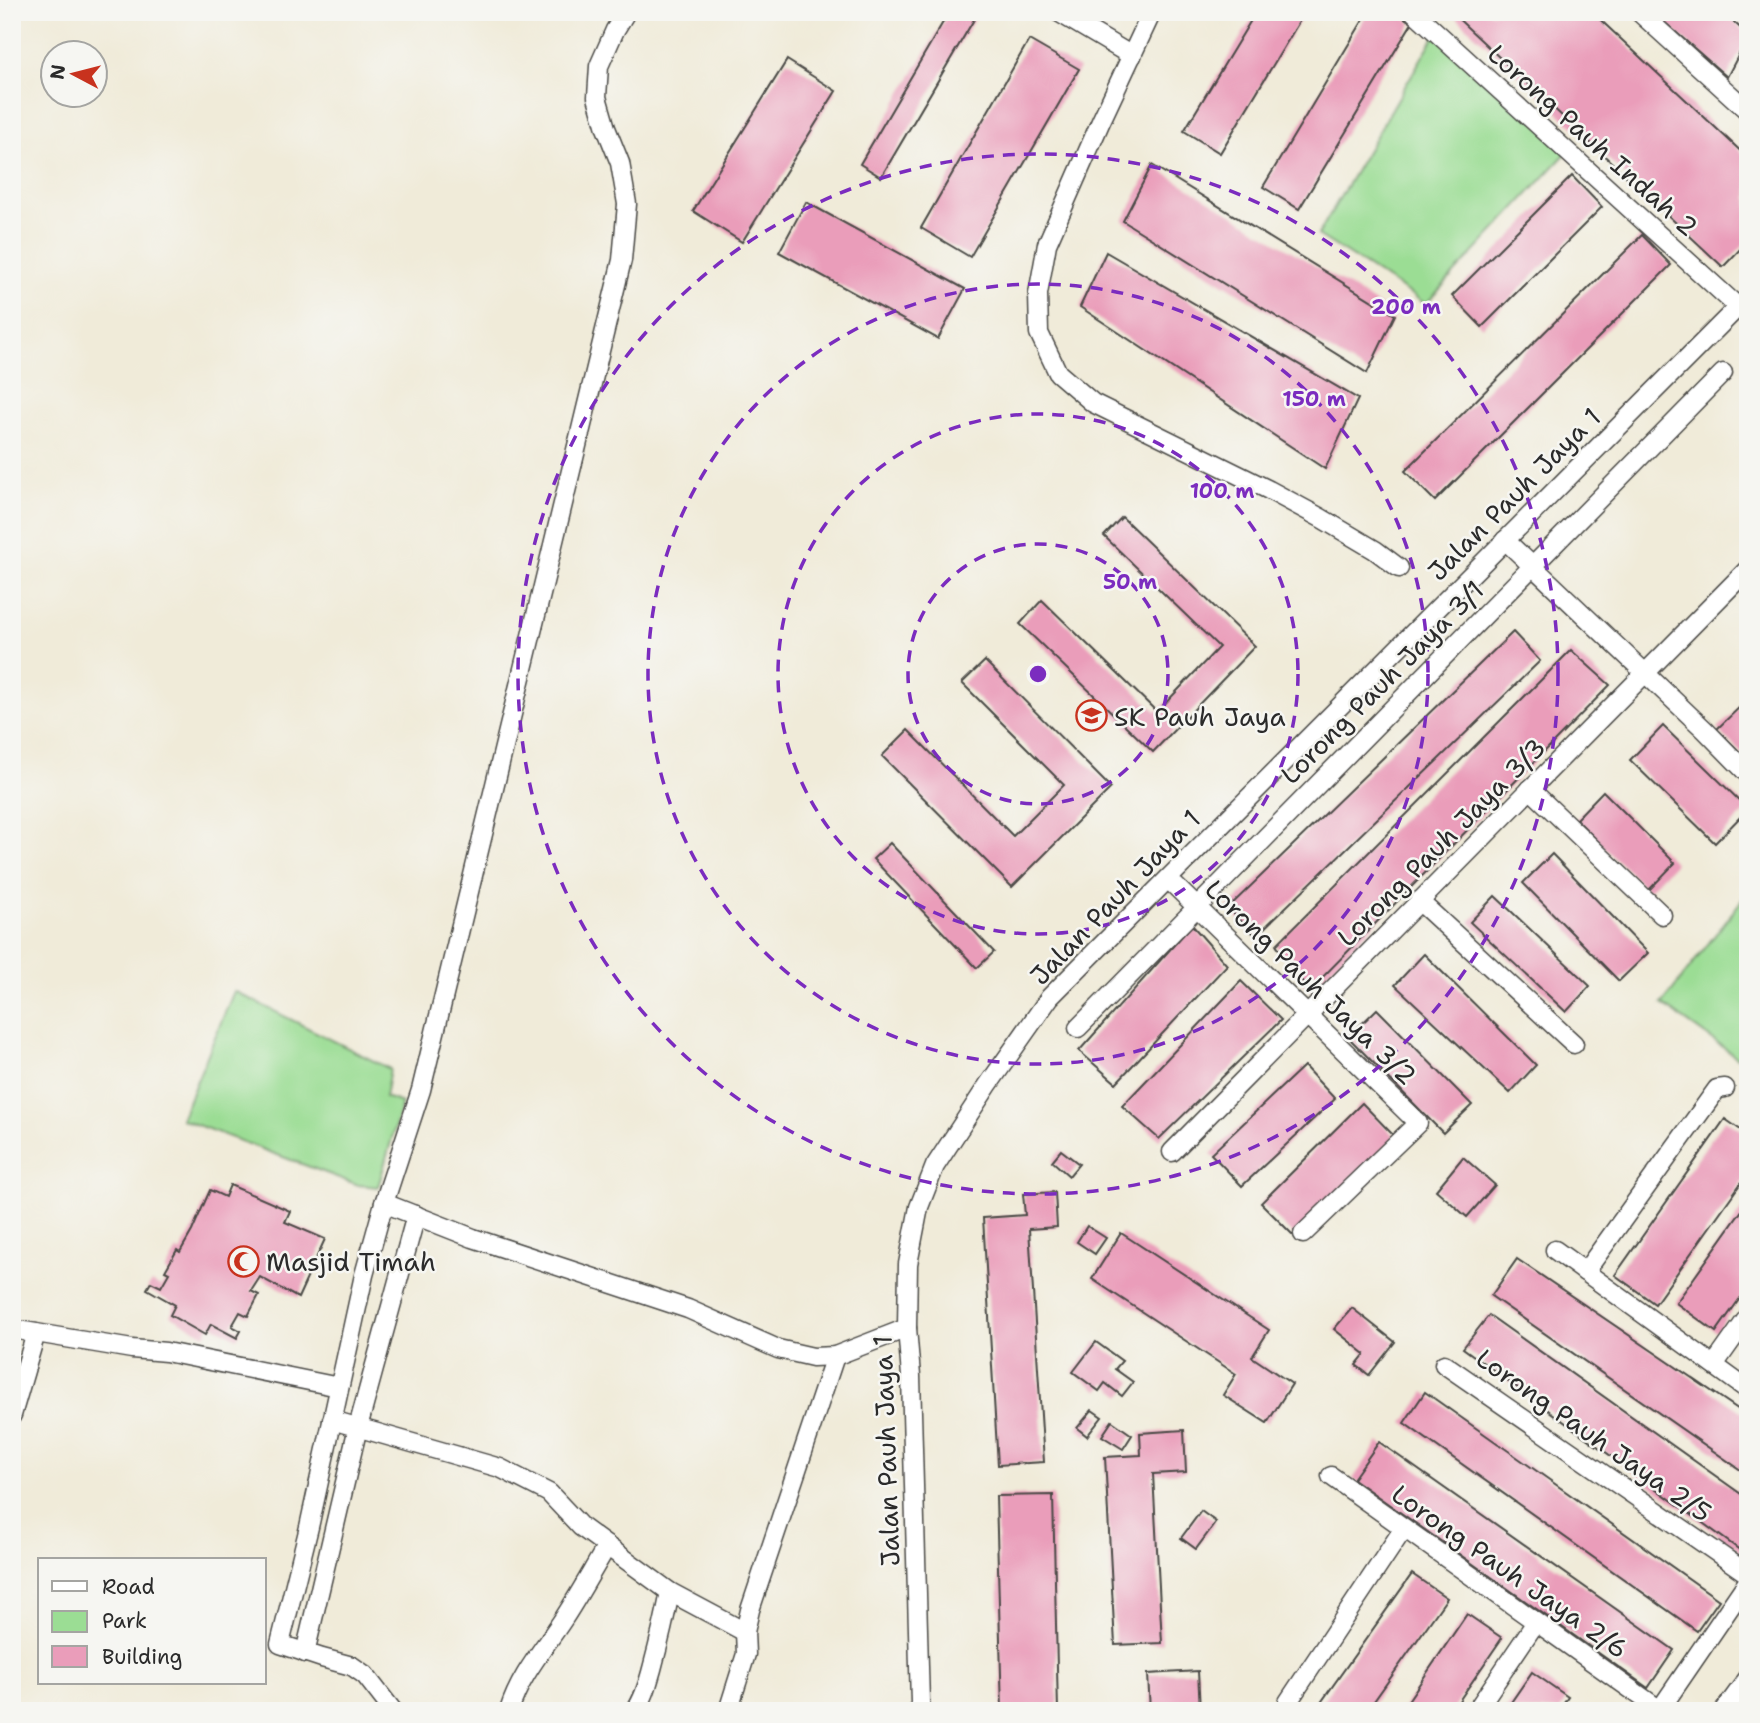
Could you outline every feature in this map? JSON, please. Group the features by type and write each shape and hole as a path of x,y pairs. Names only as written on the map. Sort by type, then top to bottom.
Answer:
{"street":[{"path":"393,1711 365,1675 352,1666 280,1644 309,1527 364,1275 421,1090 622,260 627,204 620,163 597,97 599,66 626,12"},
{"path":"1058,12 1132,56"},
{"path":"1152,12 1047,244 1038,294 1039,333 1058,373 1093,402 1300,506 1399,568"},
{"name":"Lorong Pauh Indah 2","path":"1414,12 1743,303"},
{"path":"1639,12 1748,111"},
{"name":"Jalan Pauh Jaya 1","path":"922,1711 907,1328 908,1264 919,1207 935,1166 1050,997 1743,303"},
{"name":"Lorong Pauh Jaya 3/1","path":"1077,1028 1723,373"},
{"path":"1505,540 1748,774"},
{"name":"Lorong Pauh Jaya 3/3","path":"1172,1152 1748,569"},
{"path":"1530,789 1662,915"},
{"name":"Lorong Pauh Jaya 3/2","path":"1168,879 1418,1123 1304,1234"},
{"path":"1419,901 1574,1044"},
{"path":"1585,1272 1717,1089 1725,1088"},
{"path":"384,1203 472,1238 688,1309 778,1349 813,1357 835,1356 907,1328"},
{"path":"305,1653 358,1427 416,1215"},
{"path":"1555,1250 1748,1390"},
{"path":"1714,1365 1748,1317"},
{"path":"12,1329 166,1352 339,1387"},
{"path":"12,1415 36,1332"},
{"path":"728,1711 746,1654 745,1632 750,1610 835,1356"},
{"name":"Lorong Pauh Jaya 2/5","path":"1444,1364 1748,1574"},
{"path":"332,1420 500,1468 549,1493 581,1527 670,1592 745,1632"},
{"name":"Lorong Pauh Jaya 2/6","path":"1331,1476 1659,1710"},
{"path":"1288,1702 1404,1528"},
{"path":"509,1711 513,1696 530,1665 562,1620 607,1546"},
{"path":"1659,1710 1748,1580"},
{"path":"635,1711 641,1703 654,1662 670,1592"},
{"path":"1476,1711 1536,1622"},
{"path":"1724,1711 1748,1678"}],"green space":[{"path":"1438,30 1570,149 1426,304 1318,235"},
{"path":"1748,892 1748,1065 1662,1004"},
{"path":"234,991 390,1069 385,1097 402,1103 378,1187 358,1185 181,1119"}],"building":[{"path":"949,12 969,12 976,16 881,177 860,164"},
{"path":"1256,12 1305,12 1220,153 1184,131"},
{"path":"1368,12 1395,12 1412,23 1299,209 1263,187"},
{"path":"1451,12 1592,12 1748,158 1748,241 1723,267"},
{"path":"1653,12 1723,12 1748,35 1727,77"},
{"path":"1029,40 1079,69 970,257 921,228"},
{"path":"787,60 836,91 742,242 693,211"},
{"path":"1152,165 1395,315 1367,373 1123,221"},
{"path":"1572,176 1602,207 1482,327 1452,296"},
{"path":"806,202 965,289 938,339 779,252"},
{"path":"1642,235 1671,265 1435,501 1405,471"},
{"path":"1106,252 1358,399 1325,469 1080,307"},
{"path":"1122,517 1255,646 1153,752 1020,624 1042,600 1157,712 1219,647 1104,536"},
{"path":"1513,632 1540,661 1256,936 1228,908"},
{"path":"1571,650 1610,685 1309,991 1276,945"},
{"path":"985,661 1111,788 1012,887 882,756 908,730 1013,836 1064,785 962,683"},
{"path":"1748,699 1748,760 1717,729"},
{"path":"1663,726 1748,809 1715,843 1630,760"},
{"path":"1603,791 1675,863 1648,891 1576,819"},
{"path":"890,843 994,952 977,968 873,859"},
{"path":"1552,854 1648,953 1619,981 1523,883"},
{"path":"1495,896 1590,986 1566,1012 1470,922"},
{"path":"1192,925 1227,965 1116,1083 1079,1051"},
{"path":"1424,954 1536,1065 1510,1093 1395,985"},
{"path":"1241,981 1281,1020 1159,1139 1122,1106"},
{"path":"1377,1009 1472,1105 1443,1133 1348,1037"},
{"path":"1304,1066 1335,1099 1242,1186 1211,1154"},
{"path":"1362,1103 1396,1138 1296,1238 1261,1203"},
{"path":"1725,1119 1748,1135 1748,1173 1655,1304 1615,1275"},
{"path":"1061,1150 1079,1164 1069,1176 1052,1161"},
{"path":"1463,1157 1495,1185 1467,1217 1436,1190"},
{"name":"Masjid Timah","path":"230,1185 290,1211 285,1222 325,1239 298,1298 260,1277 251,1291 259,1295 248,1316 240,1312 232,1326 241,1331 237,1338 211,1324 205,1335 170,1315 175,1305 147,1289 151,1282 161,1287 169,1273 165,1271 192,1231 210,1190 225,1197"},
{"path":"1055,1192 1057,1227 1029,1229 1044,1462 998,1465 983,1218 1025,1215 1023,1194"},
{"path":"1748,1202 1748,1287 1716,1332 1676,1303"},
{"path":"1087,1226 1106,1238 1095,1254 1077,1242"},
{"path":"1121,1233 1269,1330 1252,1357 1292,1384 1267,1423 1223,1395 1236,1374 1092,1279"},
{"path":"1517,1259 1748,1416 1748,1475 1491,1296"},
{"path":"1352,1308 1395,1342 1369,1375 1356,1365 1365,1354 1334,1329"},
{"path":"1489,1315 1748,1499 1748,1556 1463,1348"},
{"path":"1096,1342 1122,1361 1115,1369 1133,1382 1122,1396 1105,1383 1099,1391 1073,1372"},
{"path":"1425,1392 1719,1600 1697,1631 1404,1423"},
{"path":"1092,1410 1102,1417 1087,1436 1077,1428"},
{"path":"1112,1421 1132,1435 1123,1449 1102,1436"},
{"path":"1184,1430 1186,1472 1153,1474 1162,1643 1115,1645 1105,1457 1141,1455 1140,1433"},
{"path":"1379,1442 1674,1650 1648,1688 1353,1479"},
{"path":"1053,1495 1058,1711 1002,1711 996,1496"},
{"path":"1201,1511 1216,1522 1196,1549 1181,1538"},
{"path":"1412,1574 1447,1598 1367,1711 1315,1711"},
{"path":"1467,1614 1502,1638 1452,1711 1401,1711"},
{"path":"1198,1671 1200,1711 1150,1711 1148,1674"},
{"path":"1532,1672 1568,1697 1559,1711 1505,1711"}],"place":[{"name":"SK Pauh Jaya","path":"1091,716"},
{"name":"Masjid Timah","path":"243,1261"}]}
